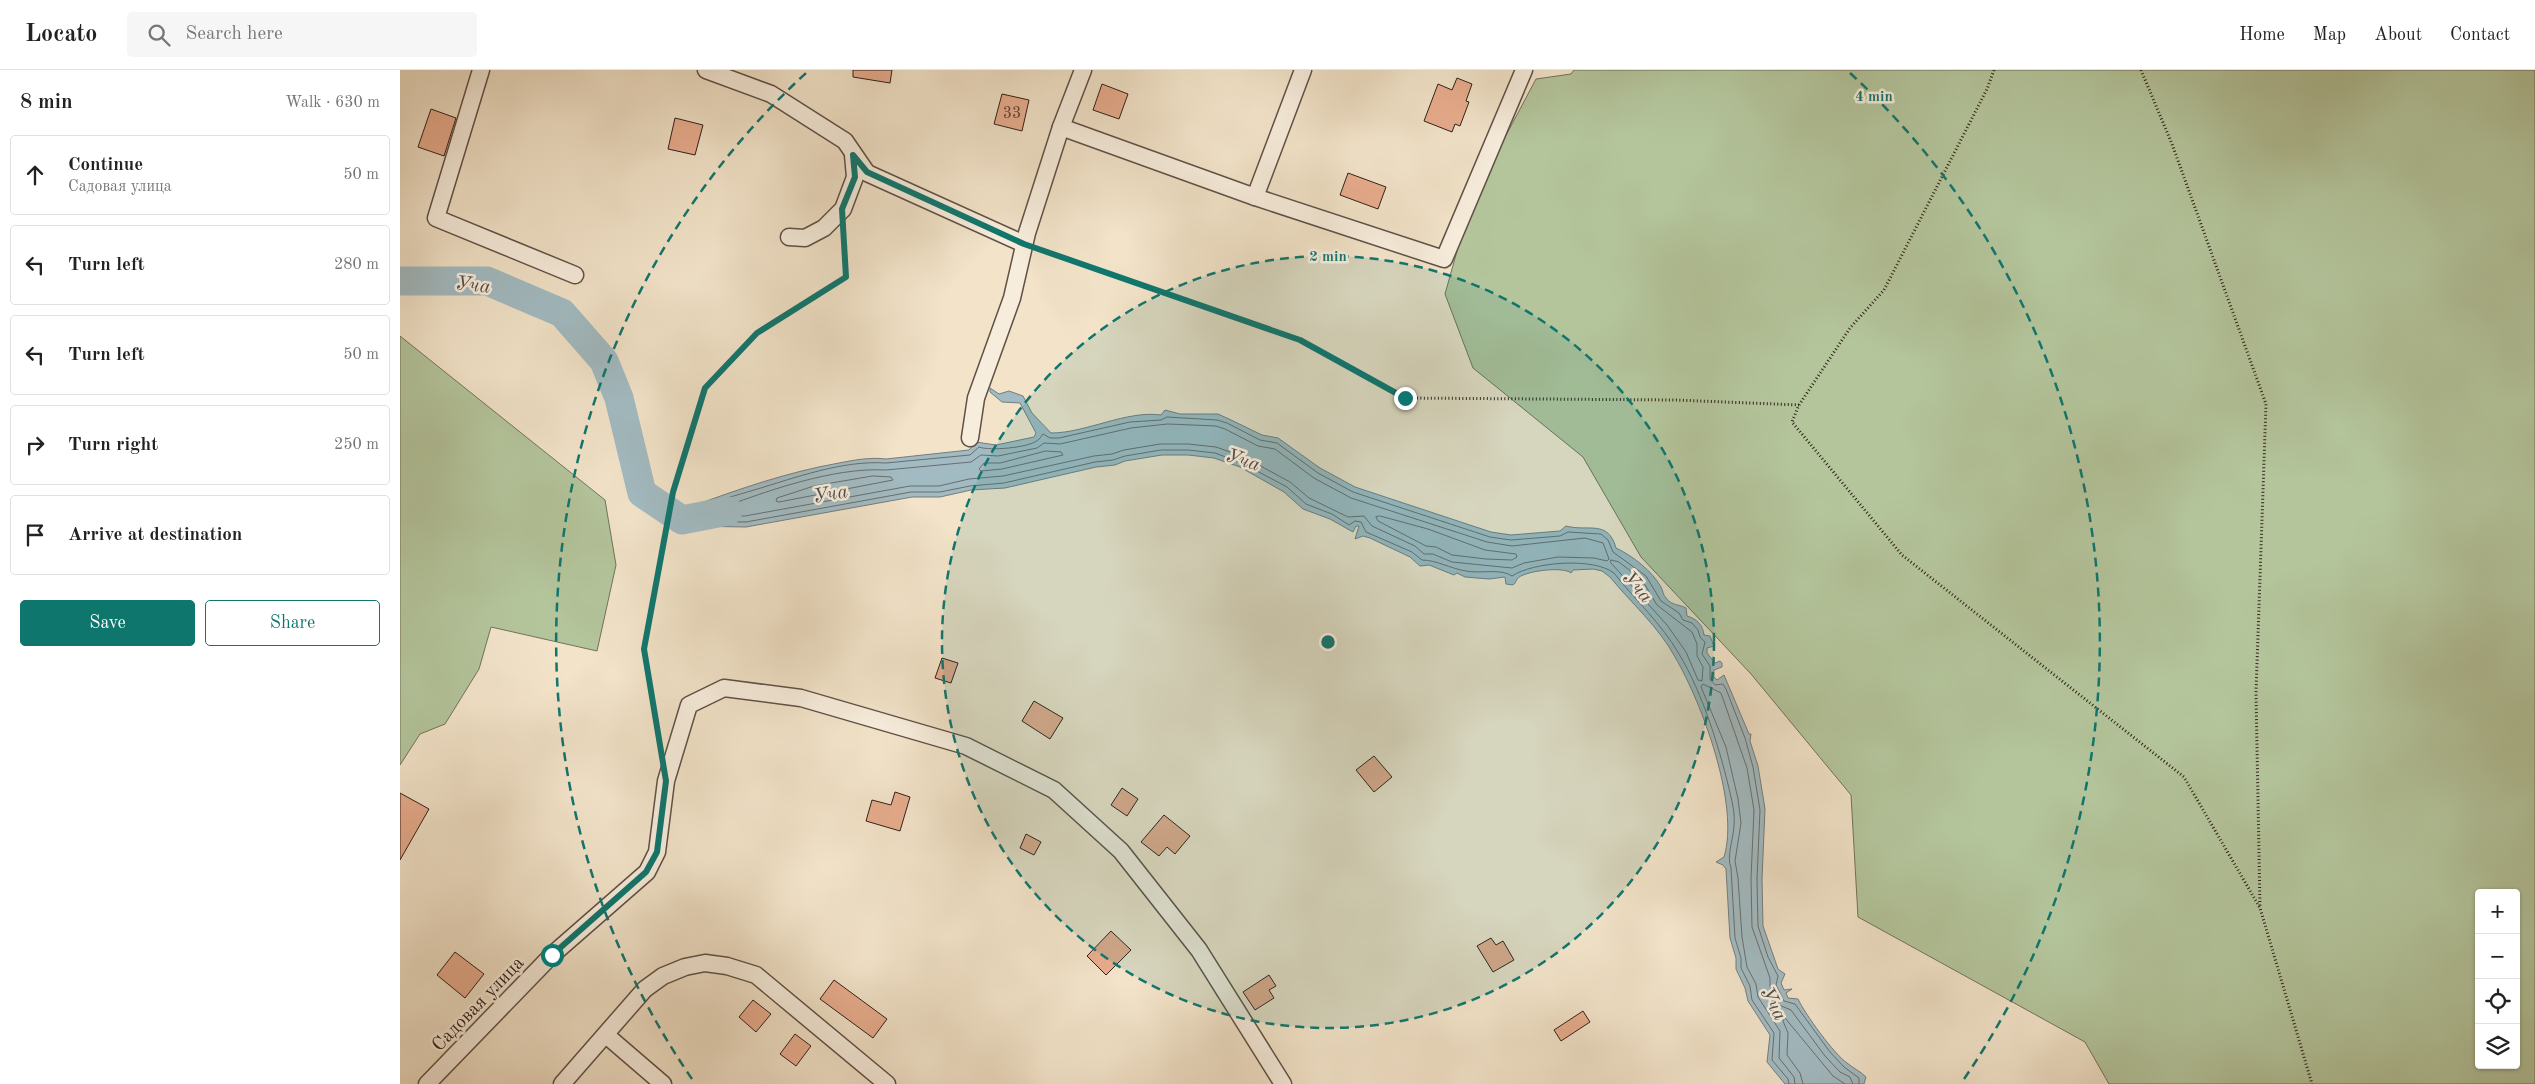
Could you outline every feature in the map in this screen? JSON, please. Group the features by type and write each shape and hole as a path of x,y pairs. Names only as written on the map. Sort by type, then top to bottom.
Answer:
{"street":[{"path":"481,70 436,218 576,275"},
{"path":"706,70 771,94 845,141 853,155 867,172 1024,244"},
{"path":"970,438 976,398 1012,298 1024,244 1061,127 1083,70"},
{"path":"1256,197 1303,70"},
{"path":"1061,127 1256,197 1444,259 1524,70"},
{"path":"789,237 805,238 824,228 842,209 855,177 853,155"},
{"name":"Садовая улица","path":"427,1084 552,955 646,872 657,852 666,781 689,705 724,688 801,698 966,746 1054,790 1121,851 1199,950 1283,1084"},
{"path":"562,1084 645,989 663,976 704,962 727,966 756,975 887,1084"},
{"path":"606,1035 663,1084"}],"path":[{"path":"1994,70 1987,89 1884,290 1850,328 1799,404 1792,422 1902,555 2184,777 2260,908 2312,1084"},
{"path":"2141,70 2172,144 2266,404 2256,694 2260,908"},
{"path":"662,753 644,649 673,492 705,388 757,333 846,277 842,209"},
{"path":"1024,244 1300,340 1405,398 1676,400 1799,404"}],"green space":[{"path":"1574,70 2535,70 2535,1084 2109,1084 2085,1042 1858,917 1851,795 1751,674 1641,557 1583,457 1473,368 1445,294 1471,201 1536,79 1571,74"},
{"path":"400,336 605,500 616,565 597,651 491,627 479,669 445,724 420,734 400,765"}],"water":[{"path":"990,388 999,394 1009,391 1023,396 1032,413 1051,433 1078,429 1120,418 1148,414 1161,415 1165,410 1180,414 1218,414 1262,435 1278,438 1320,468 1355,487 1491,532 1511,535 1560,531 1566,526 1596,528 1608,533 1616,548 1629,555 1657,581 1668,601 1686,608 1687,616 1699,623 1704,635 1710,636 1714,646 1707,648 1707,653 1715,663 1720,661 1722,663 1722,667 1714,670 1714,677 1717,680 1724,675 1749,734 1751,734 1750,741 1758,766 1765,809 1762,879 1763,926 1778,969 1785,974 1781,983 1784,990 1792,989 1786,993 1788,998 1798,999 1813,1023 1841,1058 1866,1077 1864,1084 1785,1084 1767,1062 1770,1035 1748,1001 1745,988 1736,969 1736,958 1730,938 1726,869 1723,865 1716,862 1724,857 1728,835 1727,810 1723,783 1707,727 1686,677 1668,646 1610,577 1602,571 1593,569 1573,570 1571,573 1560,570 1543,570 1521,576 1513,585 1506,584 1505,577 1489,579 1465,577 1457,573 1454,575 1429,565 1420,566 1410,557 1370,538 1363,536 1355,539 1359,526 1356,526 1353,532 1330,519 1303,509 1284,492 1240,467 1214,458 1188,455 1162,455 1125,461 1115,465 1096,467 1005,488 971,490 940,497 912,497 746,527 689,526 690,507 801,471 862,459 886,459 969,450 976,442 996,445 1034,437 1036,433 1020,403 1002,402 990,392"}],"building":[{"path":"853,70 892,70 890,83 853,77"},
{"path":"1457,78 1472,84 1466,101 1469,102 1460,126 1455,124 1452,132 1424,121 1438,84 1452,90"},
{"path":"1102,84 1128,94 1119,119 1093,110"},
{"path":"1002,94 1029,100 1022,131 994,124"},
{"path":"431,109 456,118 444,156 418,147"},
{"path":"675,118 703,125 695,155 668,149"},
{"path":"1348,173 1386,187 1378,209 1340,195"},
{"path":"942,658 958,663 951,683 935,678"},
{"path":"1034,701 1063,718 1050,739 1022,721"},
{"path":"1374,756 1392,777 1374,792 1356,770"},
{"path":"1122,788 1138,799 1127,816 1111,805"},
{"path":"895,792 910,797 900,831 866,821 872,800 891,805"},
{"path":"400,793 429,809 400,860"},
{"path":"1164,815 1190,836 1175,854 1167,847 1159,856 1141,842"},
{"path":"1026,834 1041,842 1034,855 1020,848"},
{"path":"1111,931 1131,950 1106,975 1087,956"},
{"path":"1491,938 1496,945 1503,941 1514,960 1493,972 1477,946"},
{"path":"455,952 484,974 465,998 437,975"},
{"path":"1269,975 1276,986 1269,990 1274,998 1255,1010 1243,992"},
{"path":"834,980 887,1019 873,1038 820,999"},
{"path":"753,1000 771,1014 756,1032 739,1017"},
{"path":"1583,1011 1590,1022 1561,1041 1554,1030"},
{"path":"795,1034 811,1046 796,1066 780,1054"}],"waterway":[{"name":"Уча","path":"400,281 487,281 562,313 604,361 619,398 642,493 682,520 728,511"}],"route":[{"path":"552,955 646,872 657,852 666,781 644,649 673,492 705,388 757,333 846,277 842,209 855,177 853,155 867,172 1024,244 1300,340 1405,398"}]}
